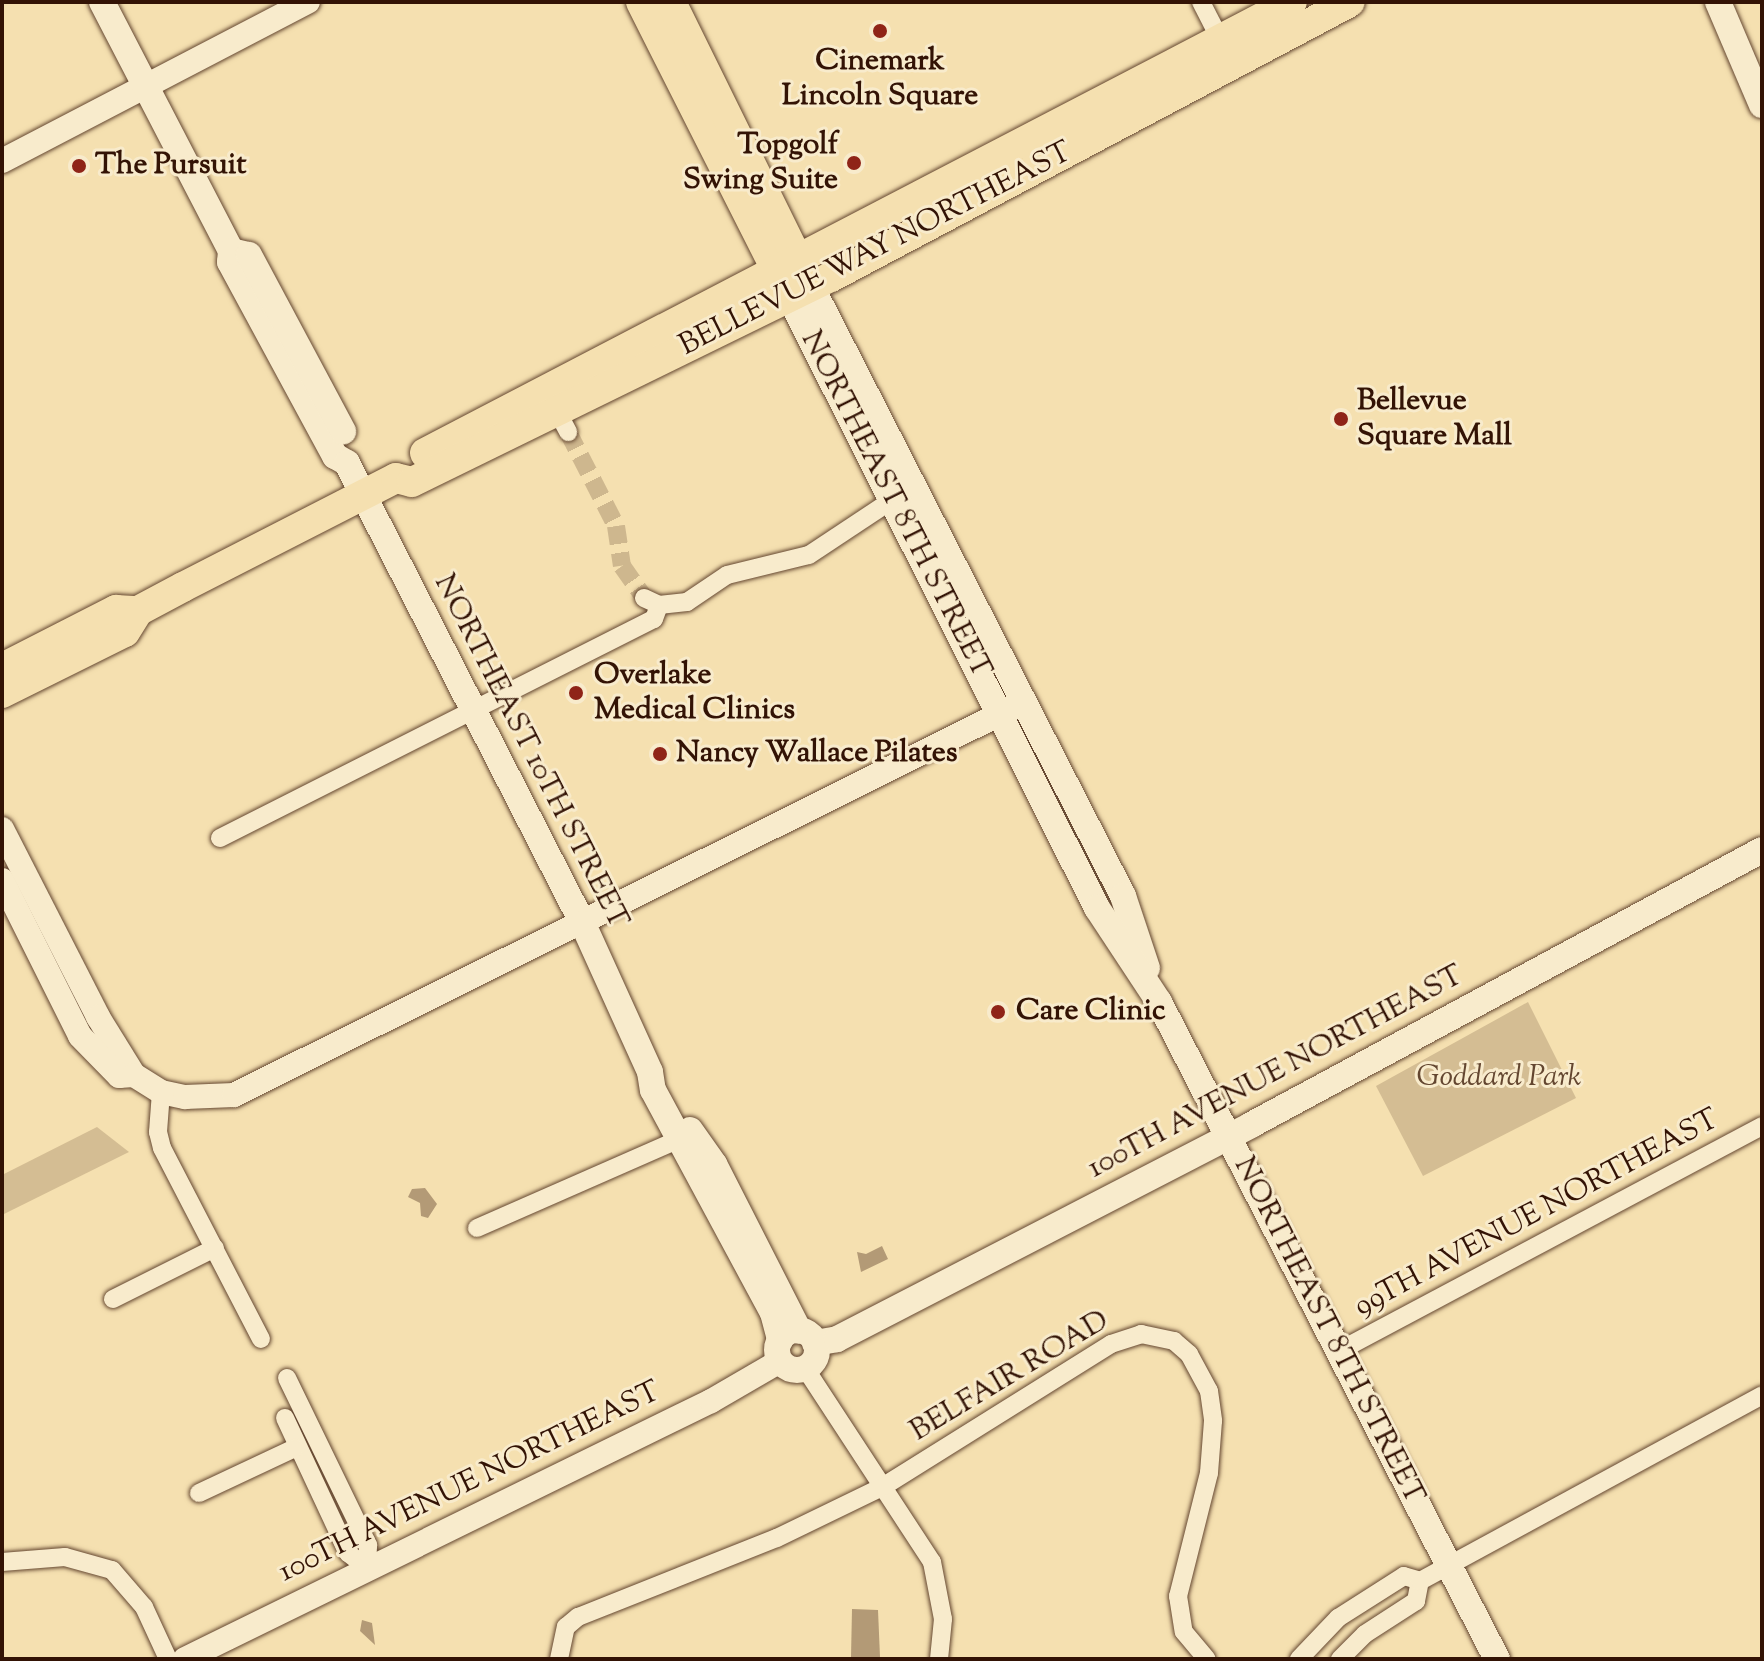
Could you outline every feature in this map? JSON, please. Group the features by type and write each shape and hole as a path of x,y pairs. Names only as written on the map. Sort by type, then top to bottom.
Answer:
{"main road":[{"name":"NORTHEAST 10TH STREET","path":"102,2 231,251 230,262 335,456 347,463 583,924 650,1072 653,1090 684,1137 773,1313 796,1349"},
{"name":"NORTHEAST 8TH STREET","path":"641,2 794,278 1012,708 1033,774 1097,908 1159,1002 1497,1659"},
{"name":"NORTHEAST 8TH STREET","path":"671,2 892,500 1109,868 1159,1002"},
{"name":"BELLEVUE WAY NORTHEAST","path":"396,478 412,482 562,422 794,278 1100,104 1292,2"},
{"name":"BELLEVUE WAY NORTHEAST","path":"2,668 116,610 138,611 396,478 401,465 794,278 1039,166 1350,2"},
{"path":"1718,2 1738,40 1742,66 1762,105"},
{"path":"1738,40 1762,56"},
{"path":"1039,166 1053,149 1102,117 1100,104"},
{"name":"NORTHEAST 10TH STREET","path":"231,251 249,255 343,431"},
{"name":"BELLEVUE WAY NORTHEAST","path":"2,693 125,632 138,611"},
{"path":"1033,774 1046,782 1089,865 1109,868"},
{"name":"100TH AVENUE NORTHEAST","path":"796,1349 837,1339 1228,1137 1762,850"}],"street":[{"path":"2,161 308,2"},
{"path":"1201,2 1221,41"},
{"name":"NORTHEAST 10TH STREET","path":"343,431 352,450 347,463"},
{"path":"220,838 654,619 652,601 687,602 727,575 809,555 892,500"},
{"path":"2,829 73,968 134,1075 161,1092 204,1098 234,1095 1012,708"},
{"path":"6,888 29,912 58,961 73,968"},
{"path":"6,888 80,1036 119,1076 134,1075"},
{"path":"161,1092 158,1132 162,1148 261,1339"},
{"name":"99TH AVENUE NORTHEAST","path":"1339,1351 1762,1126"},
{"path":"477,1228 684,1137"},
{"path":"113,1299 215,1248"},
{"name":"BELFAIR ROAD","path":"559,1659 566,1627 591,1611 777,1538 884,1486 1111,1344 1141,1334 1174,1341 1201,1372 1213,1421 1209,1473 1178,1596 1184,1632 1207,1659"},
{"path":"796,1349 932,1562 940,1586 939,1659"},
{"name":"100TH AVENUE NORTHEAST","path":"185,1659 711,1401 796,1349"},
{"path":"287,1378 368,1545 367,1568"},
{"path":"1340,1659 1365,1634 1416,1601 1420,1581 1762,1395"},
{"path":"285,1418 295,1448 348,1553 367,1568"},
{"path":"199,1493 295,1448"},
{"path":"2,1562 65,1557 112,1570 144,1607 168,1659"},
{"path":"1299,1659 1351,1609 1404,1576 1420,1581"}],"green space":[{"name":"Goddard Park","path":"1528,1002 1576,1098 1423,1176 1376,1086"},
{"path":"97,1127 129,1152 2,1215 2,1175"}],"shaded area":[{"path":"425,1188 437,1204 428,1218 421,1216 420,1203 408,1197 412,1189"},
{"path":"882,1246 888,1259 861,1272 857,1252 866,1254"},
{"path":"852,1609 878,1610 880,1657 851,1657"},
{"path":"362,1620 372,1623 375,1645 360,1631"}],"tunnel":[{"path":"568,432 616,526 622,566 644,598"}],"place":[{"name":"Cinemark Lincoln Square","path":"880,31"},
{"name":"Topgolf Swing Suite","path":"854,163"},
{"name":"The Pursuit","path":"79,166"},
{"name":"Bellevue Square Mall","path":"1341,419"},
{"name":"Overlake Medical Clinics","path":"576,693"},
{"name":"Nancy Wallace Pilates","path":"660,754"},
{"name":"Care Clinic","path":"998,1012"}]}
